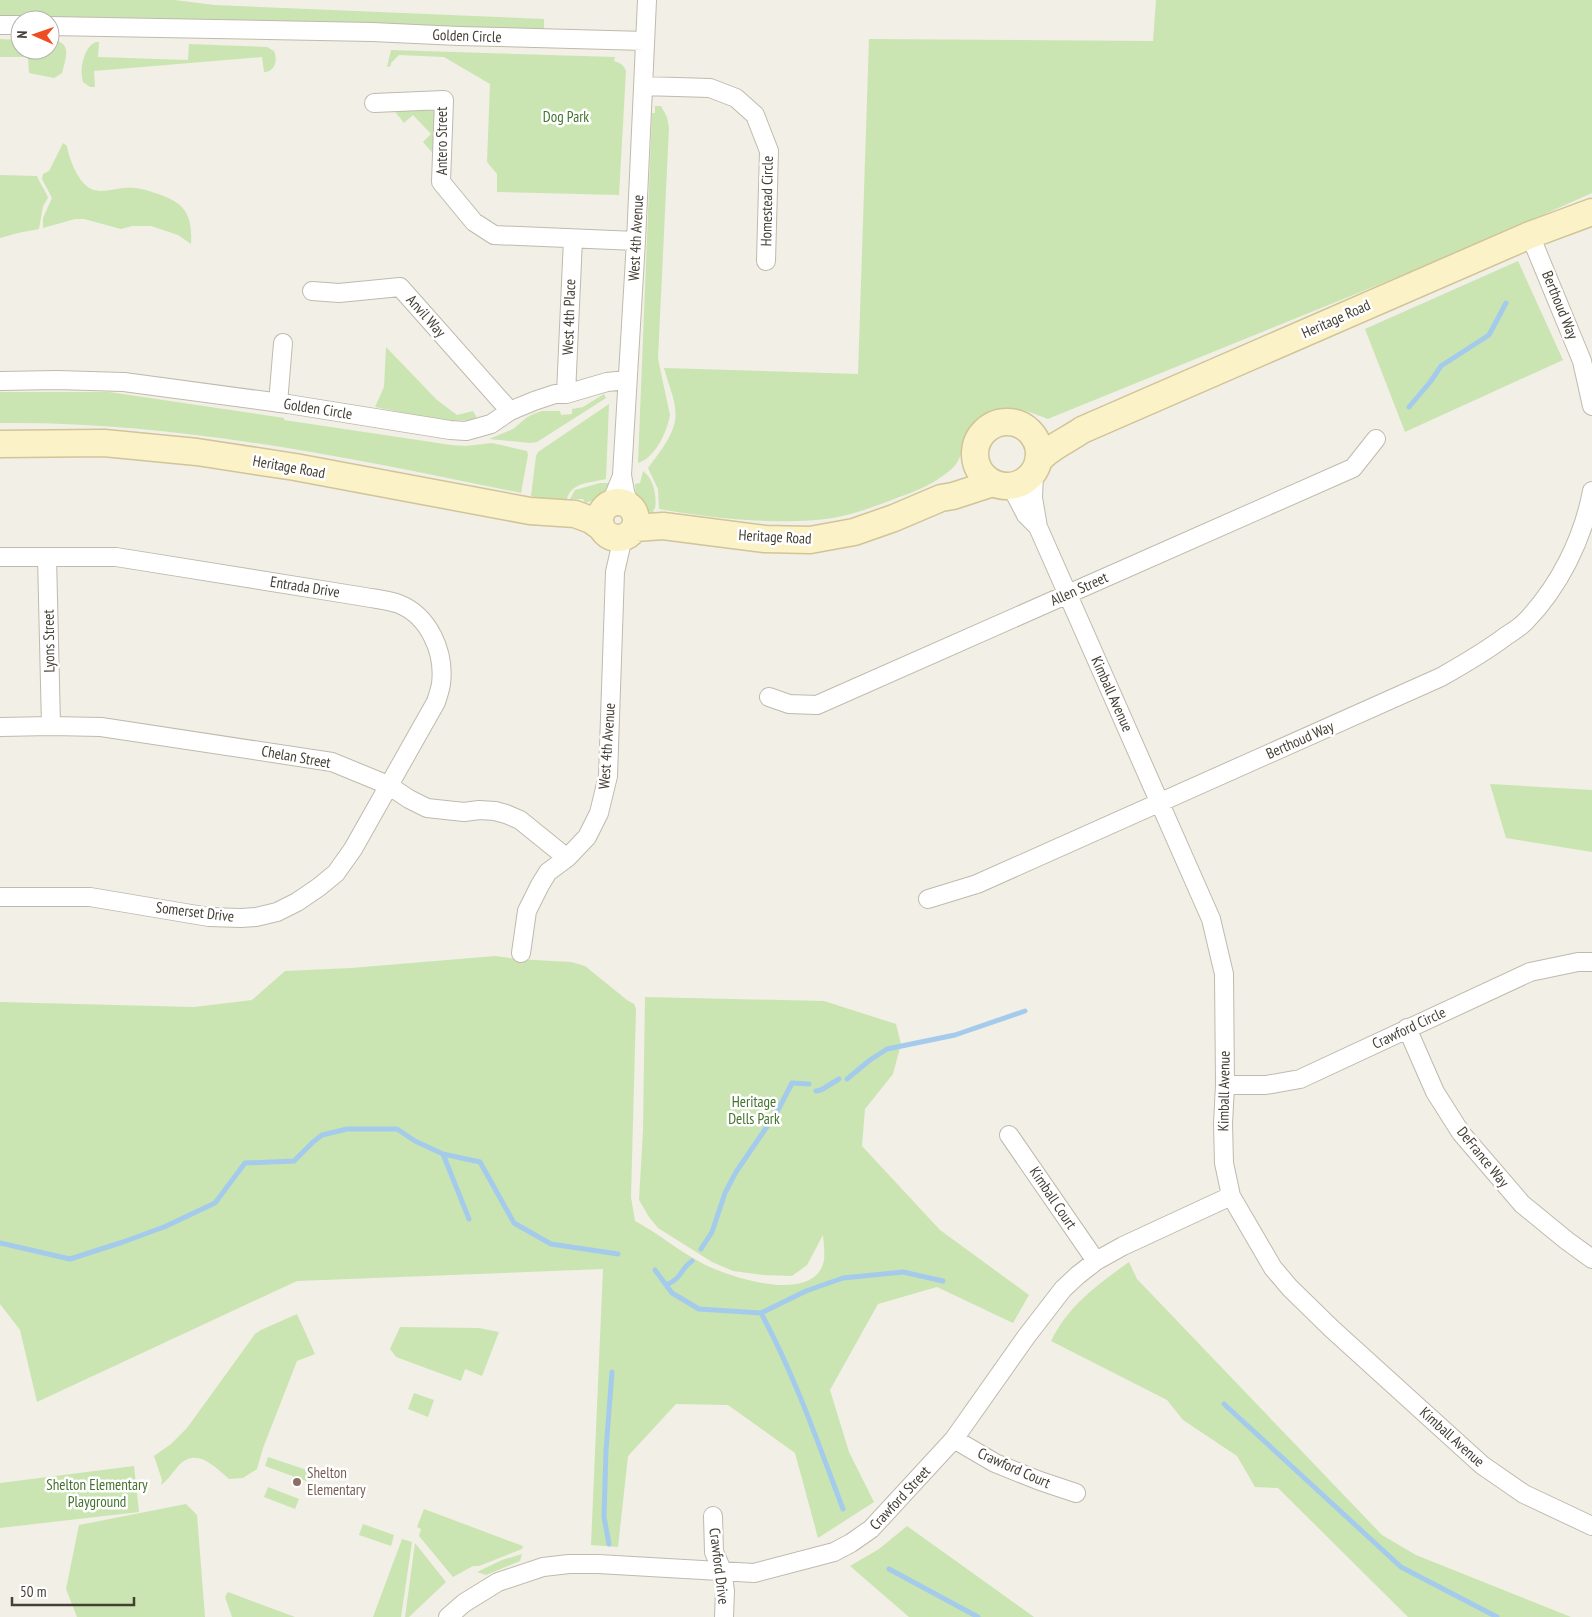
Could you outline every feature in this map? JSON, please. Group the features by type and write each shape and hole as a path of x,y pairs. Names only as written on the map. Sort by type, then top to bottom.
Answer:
{"main road":[{"name":"Heritage Road","path":"1036,467 1044,453 1082,430 1530,235 1592,212"},
{"path":"1003,422 1013,423 1026,429 1032,433 1037,442 1039,453 1036,467 1026,480 1017,485 1000,485 987,480 976,462 975,451 978,441 984,432 1003,422"},
{"name":"Heritage Road","path":"1026,429 1048,434 1082,430"},
{"name":"Heritage Road","path":"0,444 104,443 197,452 295,467 530,511 576,514 591,520 619,519 765,539 810,540 854,532 972,488 1000,485"},
{"name":"Heritage Road","path":"941,498 950,488 966,477 976,462"}],"street":[{"name":"West 4th Avenue","path":"521,953 527,911 548,872 567,858 587,837 600,813 608,776 615,572 619,519 625,492 622,475 636,241 647,0"},
{"name":"Golden Circle","path":"60,26 372,32 645,41"},
{"name":"Homestead Circle","path":"643,86 710,88 736,98 755,115 769,151 766,261"},
{"name":"Antero Street","path":"374,103 444,100 441,182 474,222 494,235 636,241"},
{"name":"Berthoud Way","path":"1530,235 1582,361 1592,406"},
{"name":"West 4th Place","path":"566,394 572,239"},
{"name":"Anvil Way","path":"312,291 339,293 400,287 510,411"},
{"path":"278,403 283,343"},
{"name":"Golden Circle","path":"0,381 124,382 466,431 491,424 510,411 555,394 566,394 607,382 628,380"},
{"name":"Allen Street","path":"769,697 789,704 817,705 1353,468 1376,439"},
{"name":"Kimball Avenue","path":"1036,467 1032,485 1038,527 1211,919 1224,974 1224,1163 1231,1196 1273,1268 1290,1288 1332,1329 1482,1465 1524,1494 1592,1526"},
{"name":"Kimball Avenue","path":"1000,485 1014,492 1026,515 1038,527"},
{"name":"Berthoud Way","path":"928,899 977,884 1441,677 1480,655 1524,623 1546,596 1567,564 1589,506 1592,491"},
{"name":"Entrada Drive","path":"0,557 116,557 399,604 416,615 428,628 437,648 441,666 441,683 436,702 388,785"},
{"name":"Lyons Street","path":"47,557 51,726"},
{"name":"Chelan Street","path":"0,727 101,727 332,762 388,785 427,808 464,812 479,810 496,811 506,814 520,820 567,858"},
{"name":"Somerset Drive","path":"0,897 90,897 209,917 256,917 277,912 297,902 336,873 353,849 388,785"},
{"name":"Crawford Circle","path":"1225,1085 1266,1085 1300,1079 1530,972 1578,962 1592,962"},
{"name":"DeFrance Way","path":"1407,1028 1435,1092 1461,1133 1522,1204 1592,1259"},
{"name":"Kimball Court","path":"1010,1135 1096,1261"},
{"name":"Crawford Street","path":"448,1617 464,1603 498,1582 543,1567 569,1564 598,1564 754,1572 834,1552 851,1543 871,1529 954,1440 1054,1300 1078,1275 1096,1261 1166,1225 1231,1196"},
{"name":"Crawford Court","path":"954,1440 995,1463 1040,1482 1076,1493"},
{"name":"Crawford Drive","path":"713,1516 714,1552 722,1570 725,1591 724,1617"}],"green space":[{"path":"0,0 174,0 215,5 544,19 544,31 135,21 60,18 60,10 10,10 10,15 0,15"},
{"path":"1156,0 1592,0 1592,193 1459,252 1048,419 1014,409 1007,408 993,411 972,425 966,435 957,463 936,481 909,494 871,507 833,518 791,521 723,518 659,509 658,489 648,468 671,434 676,414 664,368 858,374 869,39 1153,41"},
{"path":"0,39 10,40 10,57 0,57"},
{"path":"60,42 62,43 65,47 66,56 62,73 54,78 29,73 28,60 60,60"},
{"path":"99,42 98,57 188,60 189,44 267,47 274,51 275,65 271,70 264,72 262,57 94,71 95,87 90,87 83,82 82,65 88,48"},
{"name":"Dog Park","path":"391,50 615,57 614,61 622,64 626,71 619,195 497,192 497,174 487,162 490,84 444,57 399,55 391,63 391,66 387,67"},
{"path":"655,106 661,106 667,117 669,128 658,359 670,415 666,429 655,450 650,456 638,463 652,113 655,113"},
{"path":"393,109 437,109 436,157 423,142 431,134 413,115 404,123"},
{"path":"63,143 67,146 79,178 94,190 139,188 162,195 178,204 184,209 190,223 191,244 178,235 151,226 132,226 121,229 84,219 75,219 43,228 43,218 52,198 42,179 43,174 49,171"},
{"path":"0,175 37,176 48,198 43,206 39,229 0,238"},
{"path":"1518,261 1563,360 1405,432 1365,329"},
{"path":"386,347 437,400 457,415 473,411 477,418 444,421 375,407 384,387"},
{"path":"0,392 109,392 451,445 465,446 492,443 527,451 528,455 521,493 327,455 197,435 132,428 0,423"},
{"path":"604,394 606,398 537,442 489,439 513,429 533,414 542,411 560,411 561,415 572,414 572,409 583,407"},
{"path":"609,404 606,479 577,486 569,493 567,499 542,499 531,496 538,452"},
{"path":"643,471 650,478 654,488 656,504 653,513 642,505 636,493 635,484 640,483"},
{"path":"600,483 610,483 606,491 596,499 585,503 583,499 570,499 575,490"},
{"path":"1490,784 1592,790 1592,852 1506,838"},
{"name":"Heritage Dells Park","path":"495,956 571,962 585,966 634,1004 636,1009 631,1197 635,1221 711,1268 761,1283 795,1284 809,1280 822,1268 824,1255 823,1235 807,1265 792,1276 733,1271 712,1262 658,1228 639,1200 643,1130 645,997 824,1001 896,1024 901,1044 893,1074 865,1109 862,1146 940,1230 1029,1295 1013,1323 937,1287 878,1304 830,1390 849,1452 874,1502 818,1538 795,1453 728,1405 676,1404 628,1456 618,1547 591,1545 603,1269 297,1281 37,1402 20,1330 0,1304 0,1002 194,1007 252,1000 285,971 351,968"},
{"path":"1129,1262 1137,1279 1382,1535 1416,1555 1571,1617 1408,1617 1278,1488 1255,1487 1237,1456 1183,1420 1167,1400 1051,1341 1058,1328 1075,1306"},
{"path":"297,1314 315,1354 297,1361 263,1448 257,1469 243,1478 229,1479 206,1461 192,1458 179,1465 161,1485 162,1480 154,1456 171,1444 187,1428 255,1334"},
{"path":"400,1327 479,1328 499,1332 482,1376 465,1369 461,1381 396,1357 390,1349"},
{"path":"414,1393 434,1400 428,1417 408,1409"},
{"path":"268,1457 310,1471 306,1481 265,1466"},
{"name":"Shelton Elementary Playground","path":"134,1466 139,1512 0,1528 0,1483"},
{"path":"268,1487 299,1499 295,1509 264,1497"},
{"path":"186,1504 197,1515 205,1617 77,1617 66,1589 79,1525"},
{"path":"424,1509 523,1546 522,1549 479,1566 473,1566 453,1577 419,1536 421,1529 417,1527"},
{"path":"363,1524 394,1535 391,1546 359,1535"},
{"path":"907,1526 1034,1617 909,1617 850,1566 879,1549"},
{"path":"402,1539 412,1542 401,1617 373,1617"},
{"path":"415,1543 446,1582 409,1617 405,1617"},
{"path":"522,1554 520,1561 486,1575 477,1572 502,1560"},
{"path":"228,1592 295,1617 232,1617 225,1597"}],"waterway":[{"path":"1409,407 1441,366 1489,335 1506,303"},
{"path":"847,1079 887,1049 955,1035 1025,1011"},
{"path":"816,1091 839,1079"},
{"path":"701,1249 712,1232 725,1193 736,1172 777,1112 792,1083 809,1084"},
{"path":"0,1243 70,1259 164,1227 215,1203 245,1163 294,1161 322,1135 347,1129 397,1129 415,1141 443,1154 480,1162 514,1223 551,1244 618,1254"},
{"path":"443,1154 469,1219"},
{"path":"666,1285 676,1279 692,1261"},
{"path":"655,1270 672,1293 699,1309 761,1313 806,1291 843,1278 903,1272 943,1281"},
{"path":"761,1313 785,1361 843,1509"},
{"path":"609,1544 604,1517 606,1450 612,1372"},
{"path":"1224,1404 1401,1567 1497,1617"},
{"path":"889,1569 978,1617"}],"place":[{"name":"Shelton Elementary","path":"297,1482"}]}
